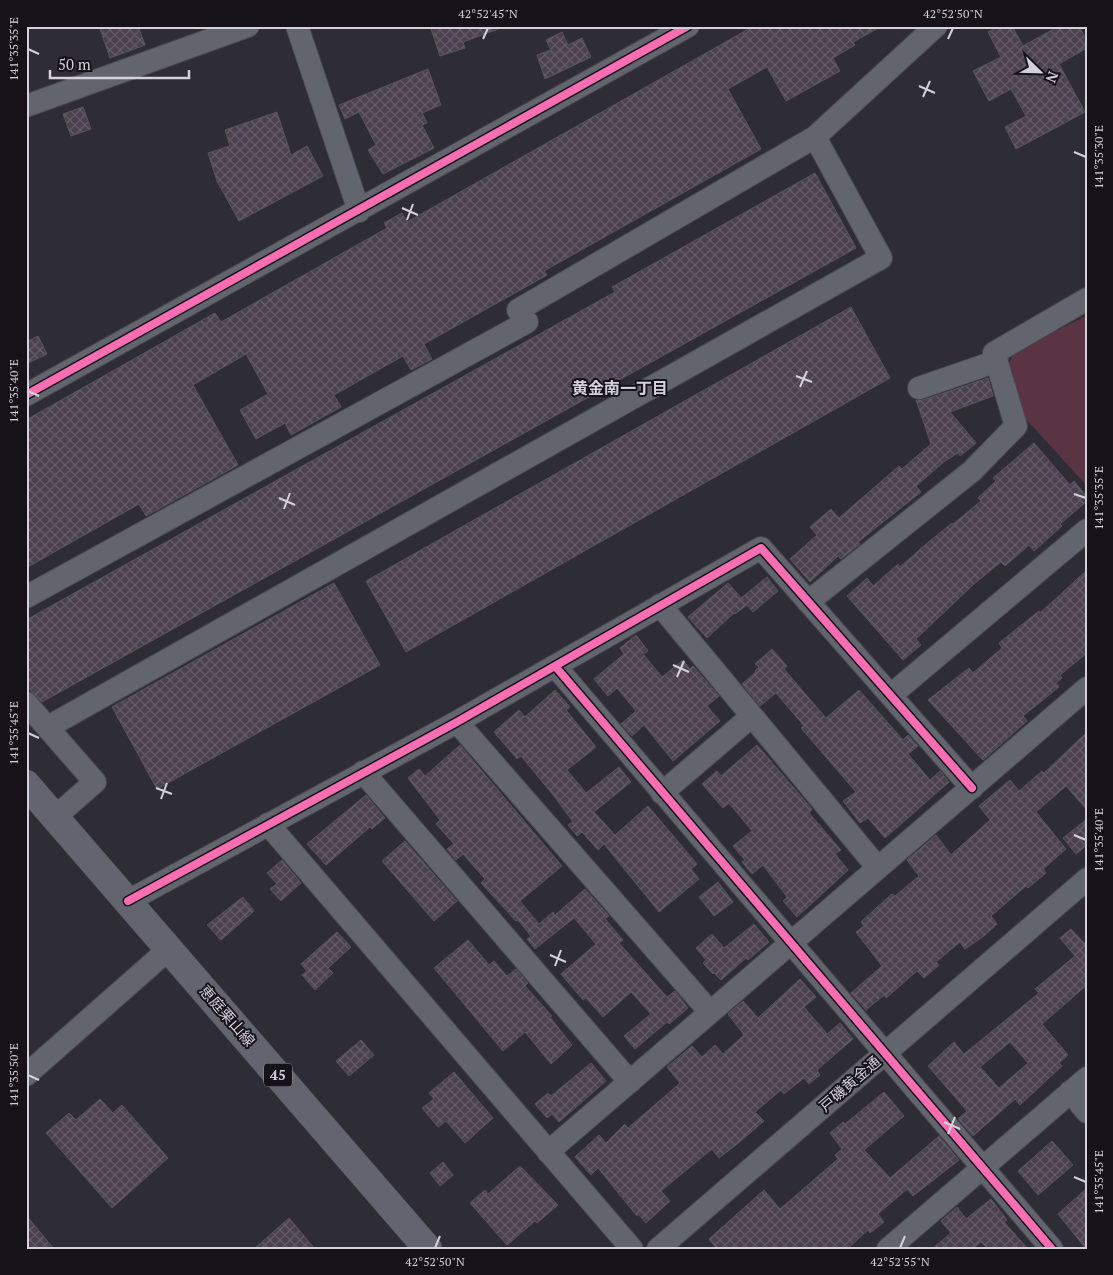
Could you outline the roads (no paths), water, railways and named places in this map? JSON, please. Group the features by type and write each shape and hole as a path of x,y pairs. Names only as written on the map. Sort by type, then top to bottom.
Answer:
{"main road":[{"name":"恵庭栗山線","path":"26,784 428,1249"}],"street":[{"path":"26,106 248,26"},
{"path":"297,26 359,211"},
{"path":"26,395 688,26"},
{"path":"26,597 527,322 518,310 815,137 936,26"},
{"path":"48,727 882,258 815,137"},
{"path":"808,602 972,471 1016,426 994,354 1087,300"},
{"path":"919,388 997,361"},
{"path":"891,695 1087,530"},
{"path":"128,901 457,722 761,548 972,788"},
{"path":"660,605 878,868"},
{"path":"555,666 789,943 1052,1249"},
{"path":"548,1152 1087,688"},
{"path":"26,703 96,782 54,817"},
{"path":"662,793 752,716"},
{"path":"457,722 710,1012"},
{"path":"363,772 630,1082"},
{"path":"268,824 632,1249"},
{"name":"戸磯黄金通","path":"658,1249 1087,879"},
{"path":"26,1074 169,949"},
{"path":"895,1246 982,1167 1087,1078"},
{"path":"1070,1092 1087,1112"}],"district":[{"name":"黄金南一丁目","path":"620,388"}]}
